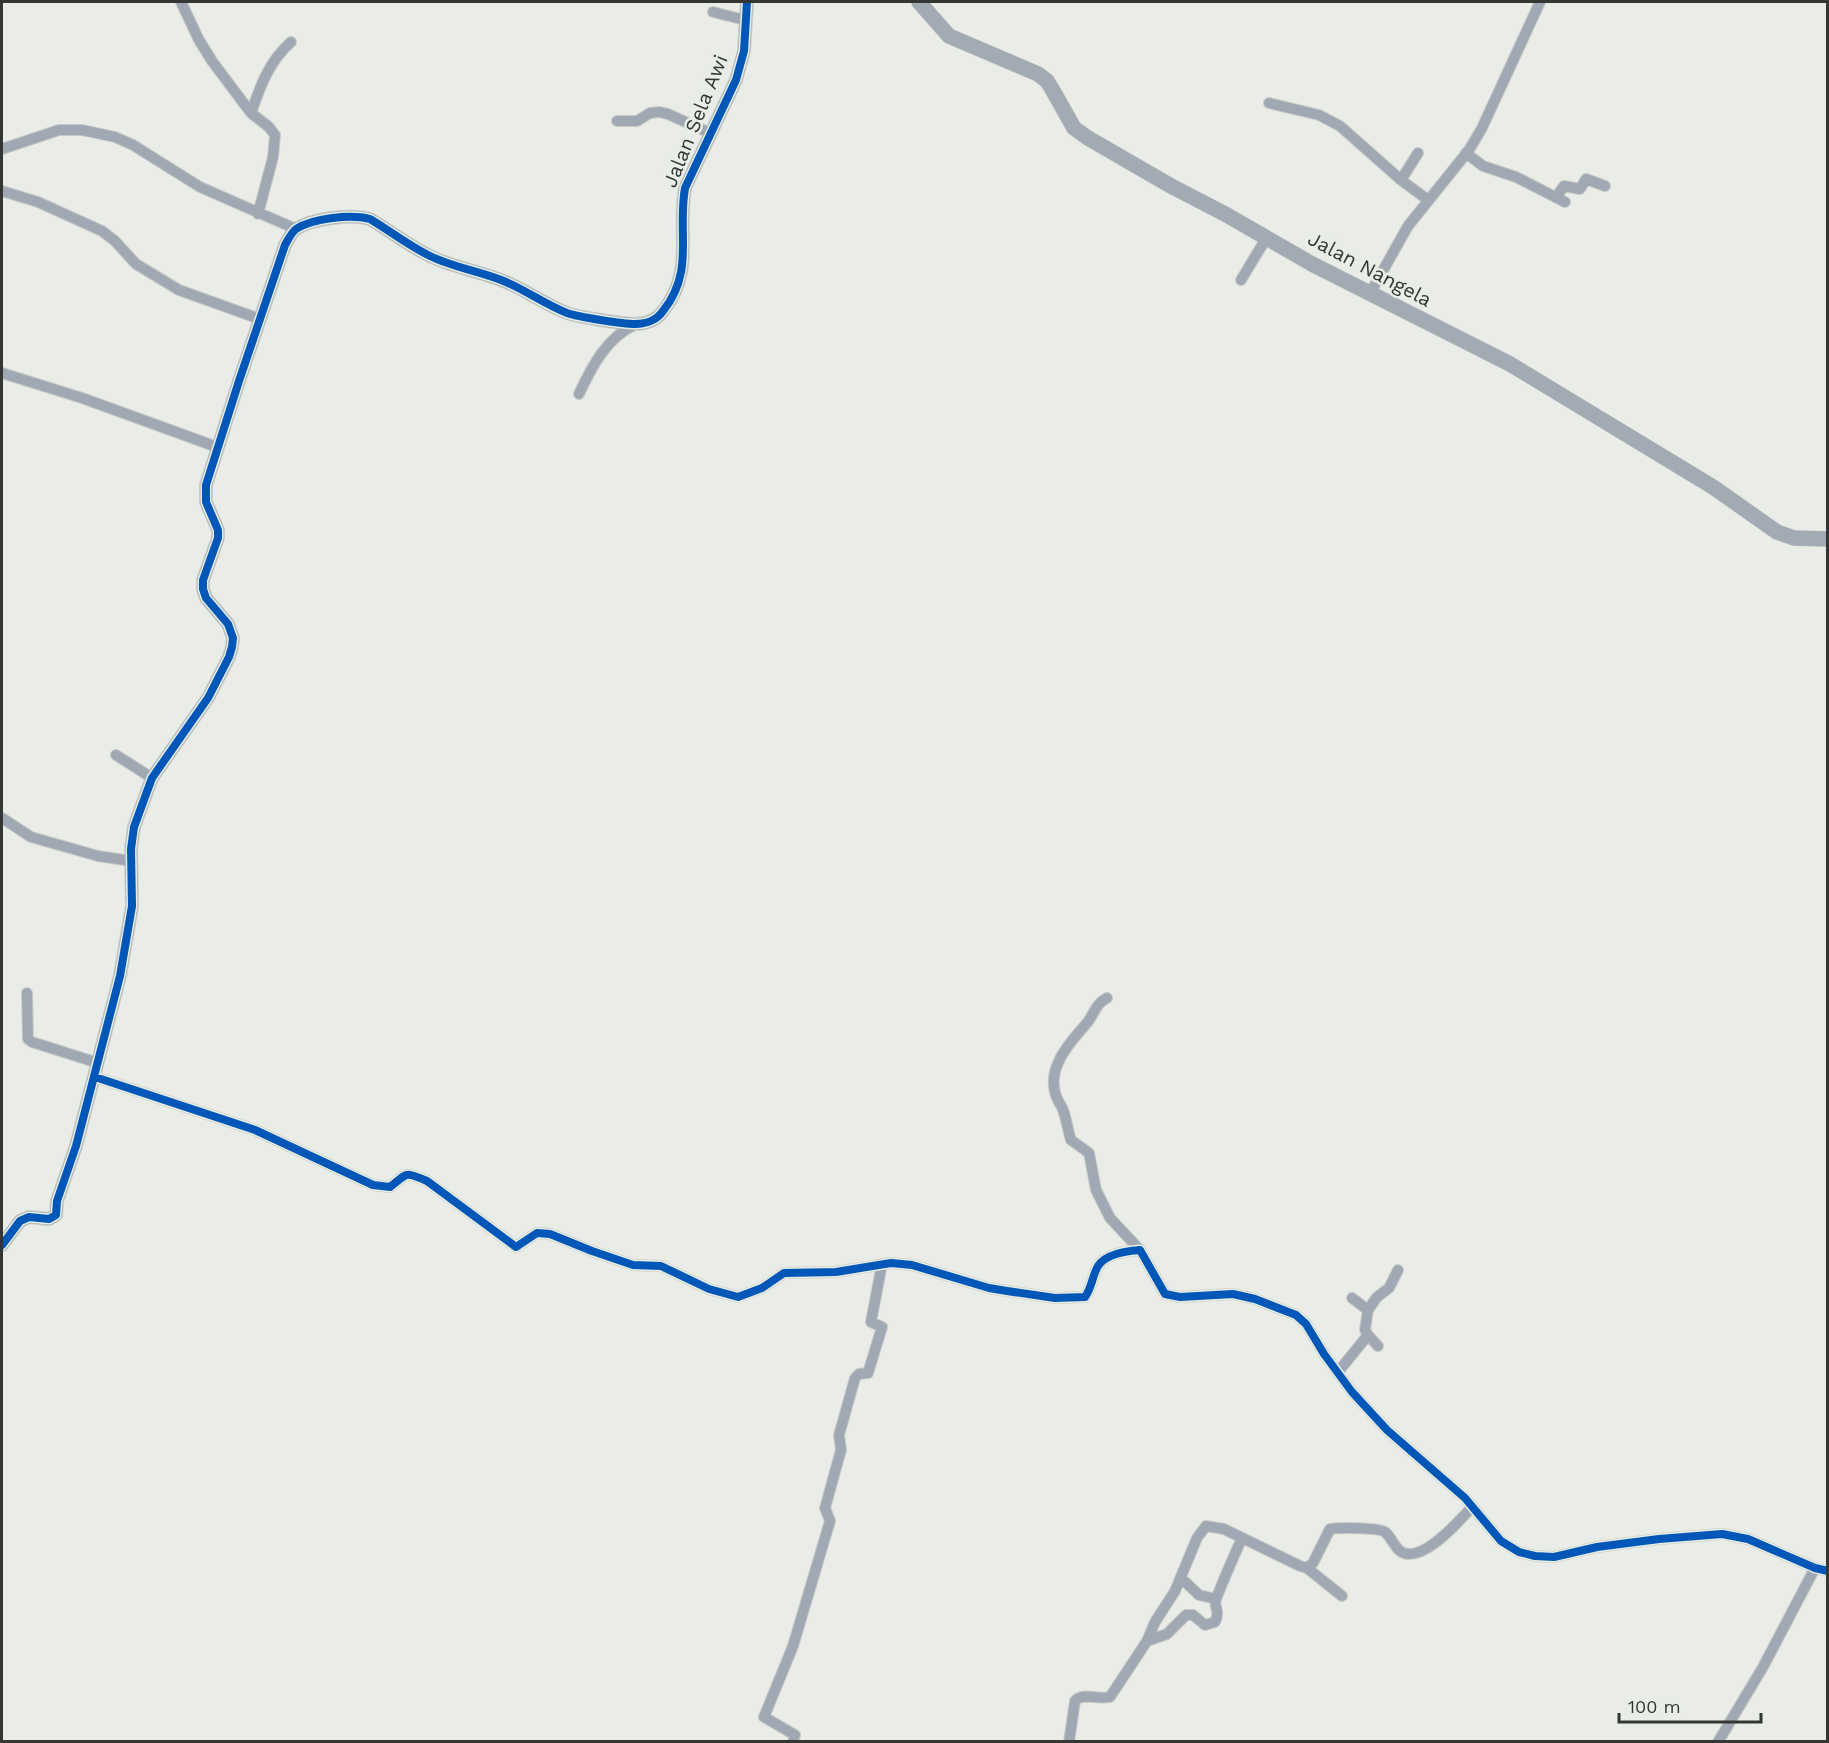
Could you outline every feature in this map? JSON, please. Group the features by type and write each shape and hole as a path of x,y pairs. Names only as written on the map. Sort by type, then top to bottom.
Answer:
{"main road":[{"name":"Jalan Nangela","path":"920,2 949,36 1038,74 1047,81 1074,128 1088,138 1312,264 1510,364 1713,488 1768,528 1794,538 1827,539"}],"street":[{"path":"181,2 199,40 250,113 269,127 275,135 273,157 258,214"},
{"name":"Jalan Sela Awi","path":"636,324 652,321 662,313 672,298 684,260 682,211 685,188 736,80 744,51 747,2"},
{"path":"1371,295 1408,226 1466,153 1497,98 1540,2"},
{"path":"712,12 745,20"},
{"path":"250,113 263,80 275,59 291,42"},
{"path":"1269,103 1319,115 1340,126 1401,180 1428,200"},
{"path":"617,121 631,122 650,113 658,112 669,114 710,133"},
{"path":"2,149 58,130 82,130 115,136 200,188 296,229 338,217 359,216 370,219 429,256 507,283 565,312 636,324"},
{"path":"1401,180 1418,153"},
{"path":"1466,153 1483,166 1516,177 1561,200 1564,186 1580,189 1586,178 1605,186"},
{"path":"2,191 38,202 102,231 115,241 136,264 179,290 260,319"},
{"path":"2,1245 20,1221 29,1217 49,1219 56,1215 57,1201 76,1146 120,976 132,906 131,861 134,827 152,778 208,698 232,647 233,638 228,624 206,598 203,589 218,538 218,530 206,502 205,492 285,245 296,229"},
{"path":"1241,280 1267,237"},
{"path":"579,394 591,369 608,346 617,335 636,324"},
{"path":"2,373 82,398 218,447"},
{"path":"116,755 152,778"},
{"path":"2,818 31,837 98,856 131,861"},
{"path":"27,993 28,1039 98,1063"},
{"path":"1107,998 1099,1002 1091,1018 1073,1038 1060,1058 1054,1080 1056,1096 1064,1111 1071,1140 1089,1153 1096,1190 1110,1218 1148,1261 1165,1294 1180,1297 1233,1294 1255,1299 1296,1315 1306,1324 1324,1354 1352,1392 1387,1430 1450,1485 1501,1541 1519,1552 1554,1557 1597,1547 1722,1534 1748,1539 1827,1571"},
{"path":"95,1077 255,1130 373,1185 390,1187 402,1176 407,1175 427,1181 516,1247 537,1233 550,1234 633,1265 661,1266 709,1289 738,1297 762,1288 784,1273 836,1272 901,1263 998,1290 1077,1299 1085,1297 1090,1291 1097,1266 1104,1259 1128,1251 1140,1250"},
{"path":"793,1742 795,1735 764,1718 793,1646 830,1521 825,1508 841,1450 839,1435 855,1381 857,1375 870,1372 882,1326 871,1322 882,1264"},
{"path":"1378,1346 1365,1330 1368,1311 1377,1297 1389,1288 1398,1270"},
{"path":"1352,1298 1368,1311"},
{"path":"1338,1372 1368,1335"},
{"path":"1307,1568 1313,1563 1330,1529 1338,1527 1380,1529 1387,1534 1400,1551 1417,1552 1446,1536 1472,1507"},
{"path":"1069,1742 1073,1727 1072,1711 1078,1697 1099,1699 1110,1697 1147,1641 1155,1622 1181,1578 1197,1538 1206,1526 1215,1526 1307,1568 1342,1596"},
{"path":"1147,1641 1167,1634 1186,1615 1193,1615 1205,1625 1212,1624 1218,1614 1216,1599 1242,1538"},
{"path":"1718,1742 1763,1667 1815,1568"},
{"path":"1181,1578 1199,1595 1216,1599"}],"cycle path":[{"path":"2,1245 20,1221 29,1217 49,1219 56,1215 57,1201 76,1146 120,976 132,906 131,849 134,827 152,778 208,698 232,647 233,638 228,624 206,598 203,589 203,580 218,538 218,530 206,502 206,485 285,245 296,229 312,222 332,218 370,219 428,255 506,282 567,313 629,324 651,321 661,314 673,296 679,281 683,251 685,188 736,80 744,51 747,2"},
{"path":"95,1077 255,1130 373,1185 390,1187 407,1175 420,1178 516,1247 537,1233 550,1234 633,1265 661,1266 709,1289 738,1297 762,1288 784,1273 836,1272 891,1263 912,1265 989,1288 1055,1298 1085,1297 1096,1270 1103,1260 1121,1253 1140,1250 1165,1294 1180,1297 1233,1294 1255,1299 1296,1315 1306,1324 1324,1354 1352,1392 1387,1430 1465,1498 1501,1541 1519,1552 1554,1557 1597,1547 1722,1534 1748,1539 1815,1568 1828,1571"}]}
